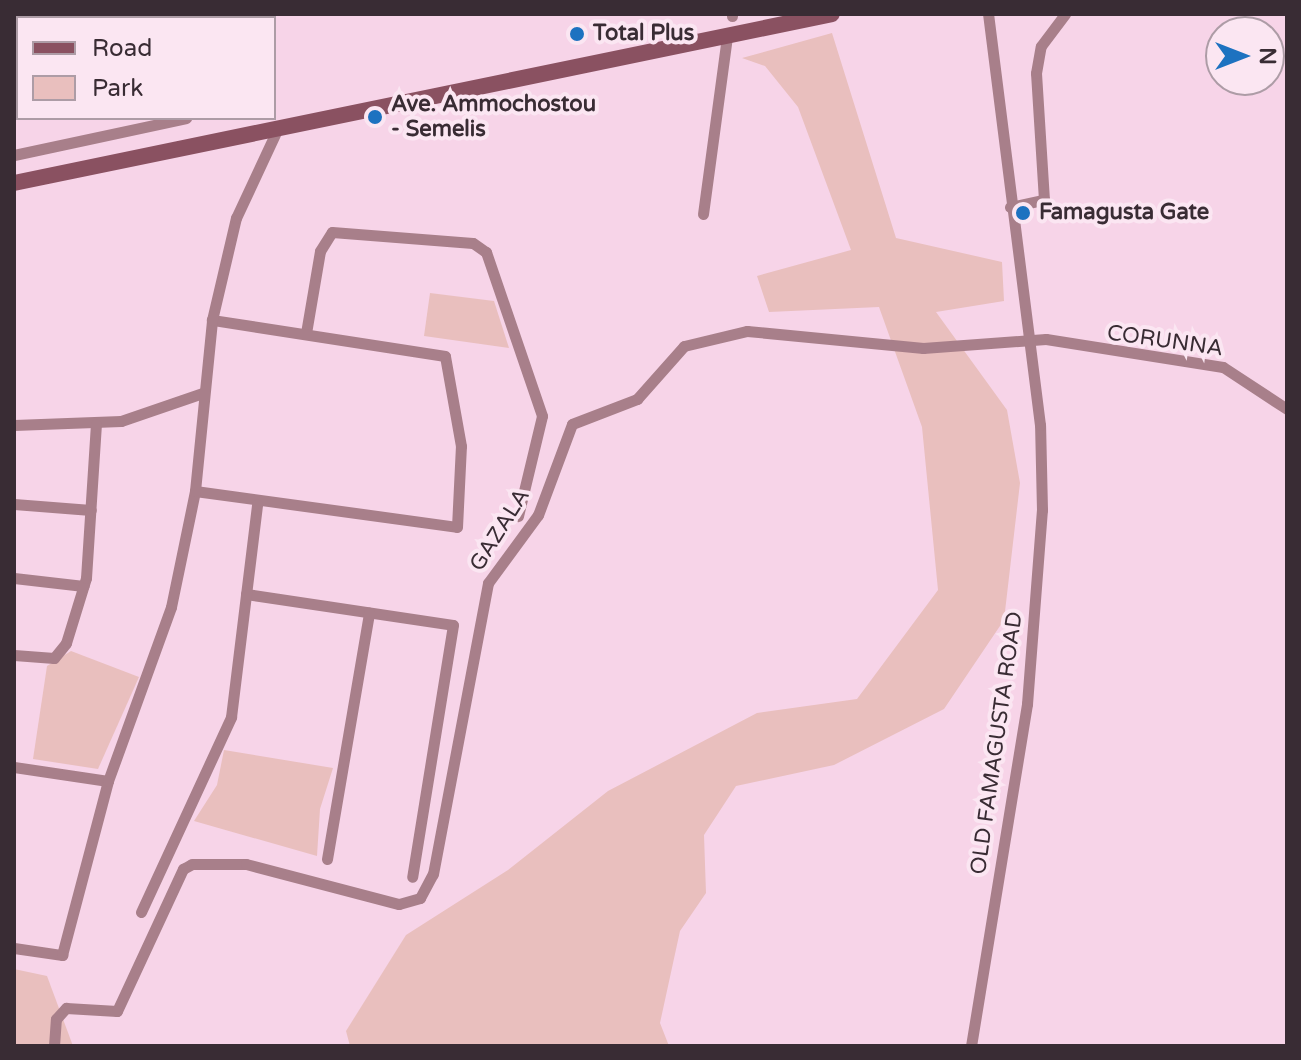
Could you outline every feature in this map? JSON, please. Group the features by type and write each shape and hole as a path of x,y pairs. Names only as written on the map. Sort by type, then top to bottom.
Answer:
{"main road":[{"path":"14,183 832,14"}],"street":[{"name":"OLD FAMAGUSTA ROAD","path":"971,1046 1036,609 1040,425 1026,337 988,14"},
{"path":"1010,207 1044,200 1036,73 1041,46 1065,14"},
{"path":"703,214 727,36"},
{"path":"14,155 177,120"},
{"path":"14,948 62,955 108,781 171,607 195,491 212,320 239,207 278,128"},
{"path":"306,333 320,251 337,229 473,243 486,252 541,410 518,516"},
{"path":"195,491 257,505 457,527 461,446 445,356 212,320"},
{"name":"GAZALA","path":"54,1046 56,1019 66,1008 117,1011 183,869 246,864 399,904 420,898 433,874 488,583 538,515 572,424 637,399 684,346 747,331 923,348 1026,337"},
{"name":"CORUNNA","path":"1026,337 1223,367 1287,409"},
{"path":"14,425 96,424 182,405 203,393"},
{"path":"14,655 54,658 84,586 96,424"},
{"path":"14,504 91,510"},
{"path":"141,912 218,755 238,682 257,505"},
{"path":"14,578 84,586"},
{"path":"246,594 453,625 412,877"},
{"path":"327,859 369,613"},
{"path":"14,767 108,781"}],"green space":[{"path":"832,33 896,238 1002,262 1004,301 936,312 1007,410 1020,483 1004,620 944,709 834,765 736,786 704,835 706,893 680,931 660,1023 669,1046 350,1046 346,1031 406,935 508,870 608,791 757,713 857,699 938,590 922,427 879,307 769,312 757,276 851,250 798,107 765,66 742,58"},
{"path":"430,293 494,301 509,348 424,336"},
{"path":"71,651 139,677 98,769 33,759 47,666"},
{"path":"224,750 333,768 320,809 317,856 194,821 217,785"},
{"path":"14,969 47,976 73,1046 14,1046"}],"place":[{"name":"Total Plus","path":"577,34"},
{"name":"Ave. Ammochostou - Semelis","path":"375,117"},
{"name":"Famagusta Gate","path":"1023,213"}]}
